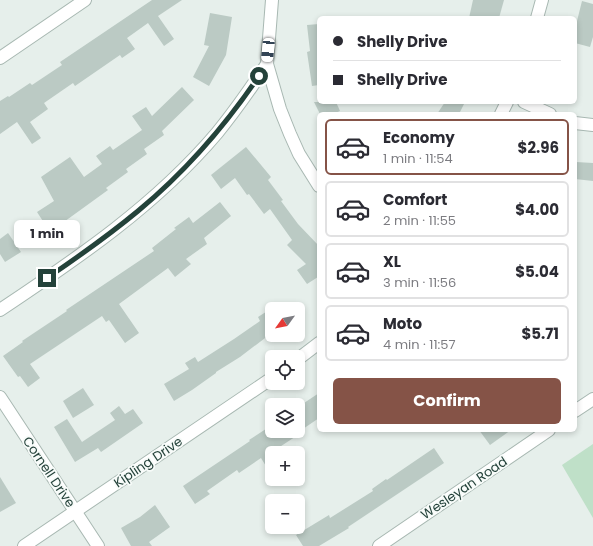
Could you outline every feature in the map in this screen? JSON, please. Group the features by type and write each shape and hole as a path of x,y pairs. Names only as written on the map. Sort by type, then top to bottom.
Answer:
{"street":[{"path":"0,58 86,0"},
{"path":"272,0 267,64 280,109 290,134 299,154 317,183"},
{"path":"538,16 542,0"},
{"path":"0,310 97,244 159,193 188,165 217,133 244,98 267,64"},
{"path":"528,104 546,112"},
{"path":"577,123 593,126"},
{"path":"305,354 317,345"},
{"name":"Kipling Drive","path":"24,546 265,383"},
{"name":"Cornell Drive","path":"0,397 98,546"},
{"path":"577,411 593,399"},
{"name":"Wesleyan Road","path":"379,546 546,432"}],"green space":[{"path":"593,444 593,518 562,465"}],"building":[{"path":"152,0 182,0 158,16 174,39 164,46 148,23 127,38 135,49 122,58 120,55 75,86 73,83 44,103 48,109 30,122 41,138 32,144 17,122 0,134 0,101 8,96 9,97 30,83 32,85 62,65 60,62"},
{"path":"473,0 504,0 500,16 469,16"},
{"path":"582,1 593,4 593,37 590,47 577,44 577,21"},
{"path":"210,13 232,17 226,55 209,86 193,77 209,46 204,45"},
{"path":"317,24 317,85 312,86 307,52 310,51 307,25"},
{"path":"182,87 194,100 162,131 164,135 144,149 147,154 126,169 128,172 106,188 108,190 50,232 37,212 54,201 41,177 70,157 84,177 102,164 96,156 110,146 113,150 142,130 132,116 146,107 152,116"},
{"path":"314,102 317,102 317,104 337,104 340,111 338,112 319,112"},
{"path":"444,104 464,104 460,112 438,112"},
{"path":"246,147 271,177 268,180 283,200 281,201 298,224 317,244 317,278 307,284 297,270 306,264 287,245 292,240 270,209 264,214 249,194 247,195 235,178 221,189 211,175"},
{"path":"577,162 593,163 593,181 577,179"},
{"path":"220,202 231,216 204,238 207,244 186,259 191,264 175,277 168,268 119,304 139,333 125,343 109,320 106,322 102,316 30,364 40,378 28,387 20,376 18,377 3,356 23,342 22,341 67,311 66,310 154,251 152,248 176,229 174,228 189,217 193,223"},
{"path":"8,233 21,252 5,262 0,254 0,239"},
{"path":"265,312 265,338 240,357 174,401 164,384 189,369 185,363 195,357 198,362 260,321 258,317"},
{"path":"83,388 94,405 73,418 63,401"},
{"path":"317,394 317,419 305,428 305,402"},
{"path":"119,406 125,414 133,409 143,423 101,452 98,448 75,462 54,427 67,419 82,442 115,420 110,413"},
{"path":"265,430 265,438 293,438 281,446 265,446 265,465 261,458 239,473 237,470 207,491 210,494 195,504 183,486 250,441 249,440"},
{"path":"480,432 508,432 490,445"},
{"path":"434,448 444,463 348,527 349,528 319,546 303,546 296,535 305,534 305,530 329,515 330,518 373,491 372,489 386,479 387,480"},
{"path":"0,477 16,503 0,512"},
{"path":"155,505 170,527 149,542 152,546 131,546 121,528 140,517"}],"route":[{"path":"47,278 97,244 159,193 188,165 217,133 259,76"}]}
